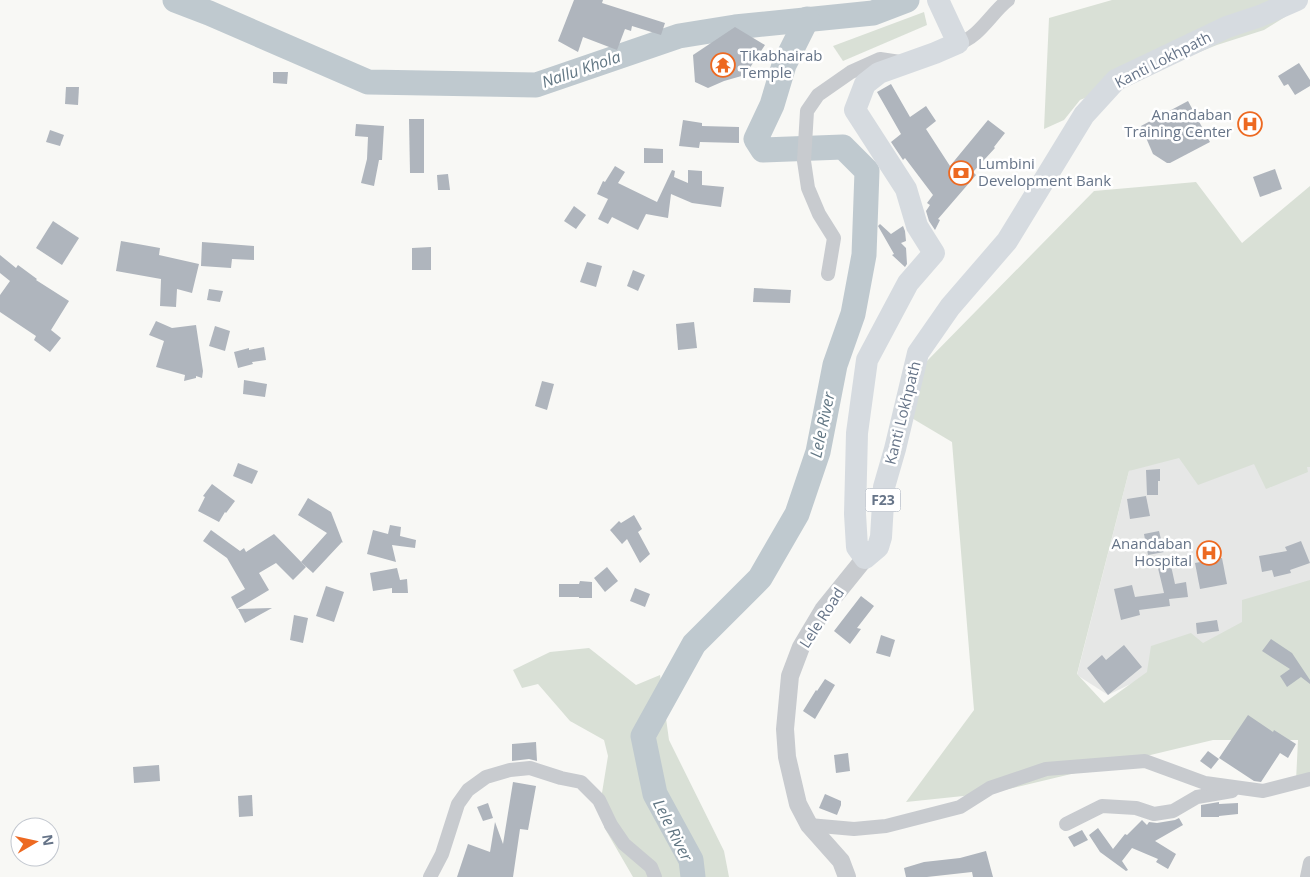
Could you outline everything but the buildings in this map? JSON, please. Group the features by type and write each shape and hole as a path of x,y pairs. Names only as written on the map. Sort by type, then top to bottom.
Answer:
{"main road":[{"path":"938,0 958,43"},
{"name":"Kanti Lokhpath","path":"865,558 878,547 880,542 884,487 918,353 950,308 1007,240 1084,116 1116,80 1227,27 1260,16 1297,0"},
{"name":"F23","path":"865,558 857,547 855,514 858,433 867,360 908,283 934,252 916,226 906,189 855,110 864,84 879,73 907,64 958,43"}],"street":[{"path":"958,43 975,34 1001,5 1008,0"},
{"path":"828,274 834,238 808,188 804,162 807,111 818,95 851,72 880,59 907,64"},
{"name":"Lele Road","path":"847,877 841,861 809,825 798,804 787,757 785,729 790,676 801,647 823,610 865,558"},
{"path":"809,825 854,829 886,826 960,808 990,788 1046,769 1056,768 1145,761 1205,783 1263,791 1310,779"},
{"path":"430,877 442,854 458,804 468,790 486,777 510,770 530,768 581,782 600,800 624,844 651,867 654,877"},
{"path":"1066,824 1102,806 1136,808 1154,814 1173,811 1197,797 1245,788"},
{"path":"1308,877 1310,863"}],"shaded area":[{"path":"1112,0 1304,0 1285,17 1264,30 1217,45 1080,100 1064,120 1044,129 1049,18"},
{"path":"924,12 927,25 843,61 833,46"},
{"path":"1196,182 1242,243 1310,186 1310,467 1307,467 1308,472 1266,489 1254,464 1198,485 1179,458 1129,471 1077,674 1104,703 1147,672 1151,646 1191,633 1203,643 1242,622 1242,600 1310,580 1310,777 1296,781 1298,740 1213,740 992,793 906,802 974,710 952,442 910,417 925,363 1094,191"},
{"name":"Anandaban Hospital","path":"1310,379 1310,594 1108,695 1077,675 1129,471"},
{"path":"589,648 636,685 660,675 669,740 724,851 729,877 633,877 604,827 612,824 601,799 608,756 604,740 570,721 538,684 522,688 513,670 550,652"}],"waterway":[{"name":"Nallu Khola","path":"175,0 368,82 536,85 679,36 735,27 873,13 907,0"},
{"name":"Lele River","path":"693,877 691,860 655,794 643,736 694,644 760,578 797,514 818,452 835,365 853,314 864,255 867,171 843,147 763,150 756,139 772,105 784,65 807,19"}],"place":[{"name":"Tikabhairab Temple","path":"723,65"},
{"name":"Anandaban Training Center","path":"1250,124"},
{"name":"Lumbini Development Bank","path":"961,173"},
{"name":"Anandaban Hospital","path":"1209,553"}]}
